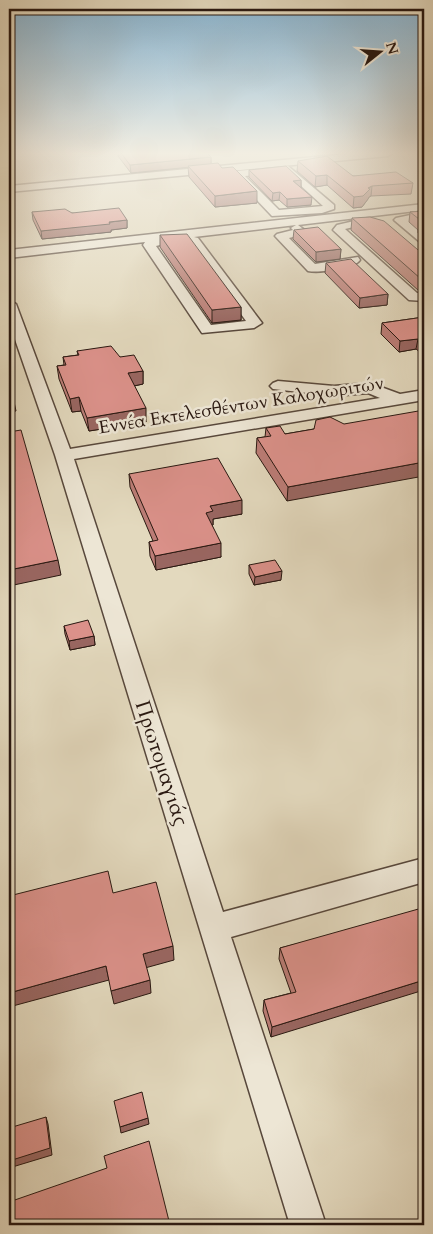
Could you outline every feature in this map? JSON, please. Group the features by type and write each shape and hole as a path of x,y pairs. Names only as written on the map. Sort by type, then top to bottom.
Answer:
{"street":[{"path":"273,211 276,214 310,211"},
{"path":"302,212 316,219"},
{"path":"9,254 170,238 316,219 355,219 419,212"},
{"path":"419,212 400,220 424,240"},
{"path":"383,224 355,219 339,230 414,296 424,297"},
{"path":"292,222 301,232 332,240 353,262 312,268 281,236 301,232"},
{"path":"170,238 194,240 254,324 206,330 149,246 152,243 170,238"},
{"name":"Πρωτομαγιάς","path":"9,304 64,455 308,1225"},
{"path":"278,386 334,391 370,388 398,399"},
{"name":"Εννέα Εκτελεσθέντων Καλοχωριτών","path":"64,455 398,399 424,399"},
{"path":"233,427 239,438 245,439 424,399"},
{"path":"214,928 424,870"}],"building":[{"path":"68,211 72,213 121,211 127,220 109,222 110,224 41,231 32,212"},
{"path":"424,211 424,223 410,212"},
{"path":"370,217 384,221 424,255 424,279 421,279 352,218"},
{"path":"318,227 341,249 316,252 294,230"},
{"path":"187,234 241,307 212,310 160,235"},
{"path":"351,259 388,294 360,298 326,263"},
{"path":"424,317 424,343 418,339 400,341 382,323"},
{"path":"111,346 120,357 134,355 143,371 128,373 146,408 87,418 79,397 70,399 57,366 66,365 63,357 79,355 77,351"},
{"path":"9,385 13,397 9,398"},
{"path":"424,410 424,462 288,487 257,438 271,436 266,428 280,426 285,434 314,429 316,420 330,417 344,424"},
{"path":"21,430 58,560 9,570 9,432"},
{"path":"218,458 242,500 210,506 213,511 206,513 221,543 155,556 149,542 158,540 129,474"},
{"path":"275,560 282,571 255,577 249,565"},
{"path":"88,620 94,636 69,641 64,626"},
{"path":"108,871 113,893 156,882 173,946 143,954 150,980 111,991 106,966 9,993 9,896"},
{"path":"422,908 424,912 424,980 272,1027 264,1000 296,992 280,948"},
{"path":"142,1092 148,1118 120,1127 114,1101"},
{"path":"46,1117 50,1148 9,1161 9,1128"},
{"path":"149,1141 170,1225 9,1225 9,1202 107,1168 104,1156"}]}
